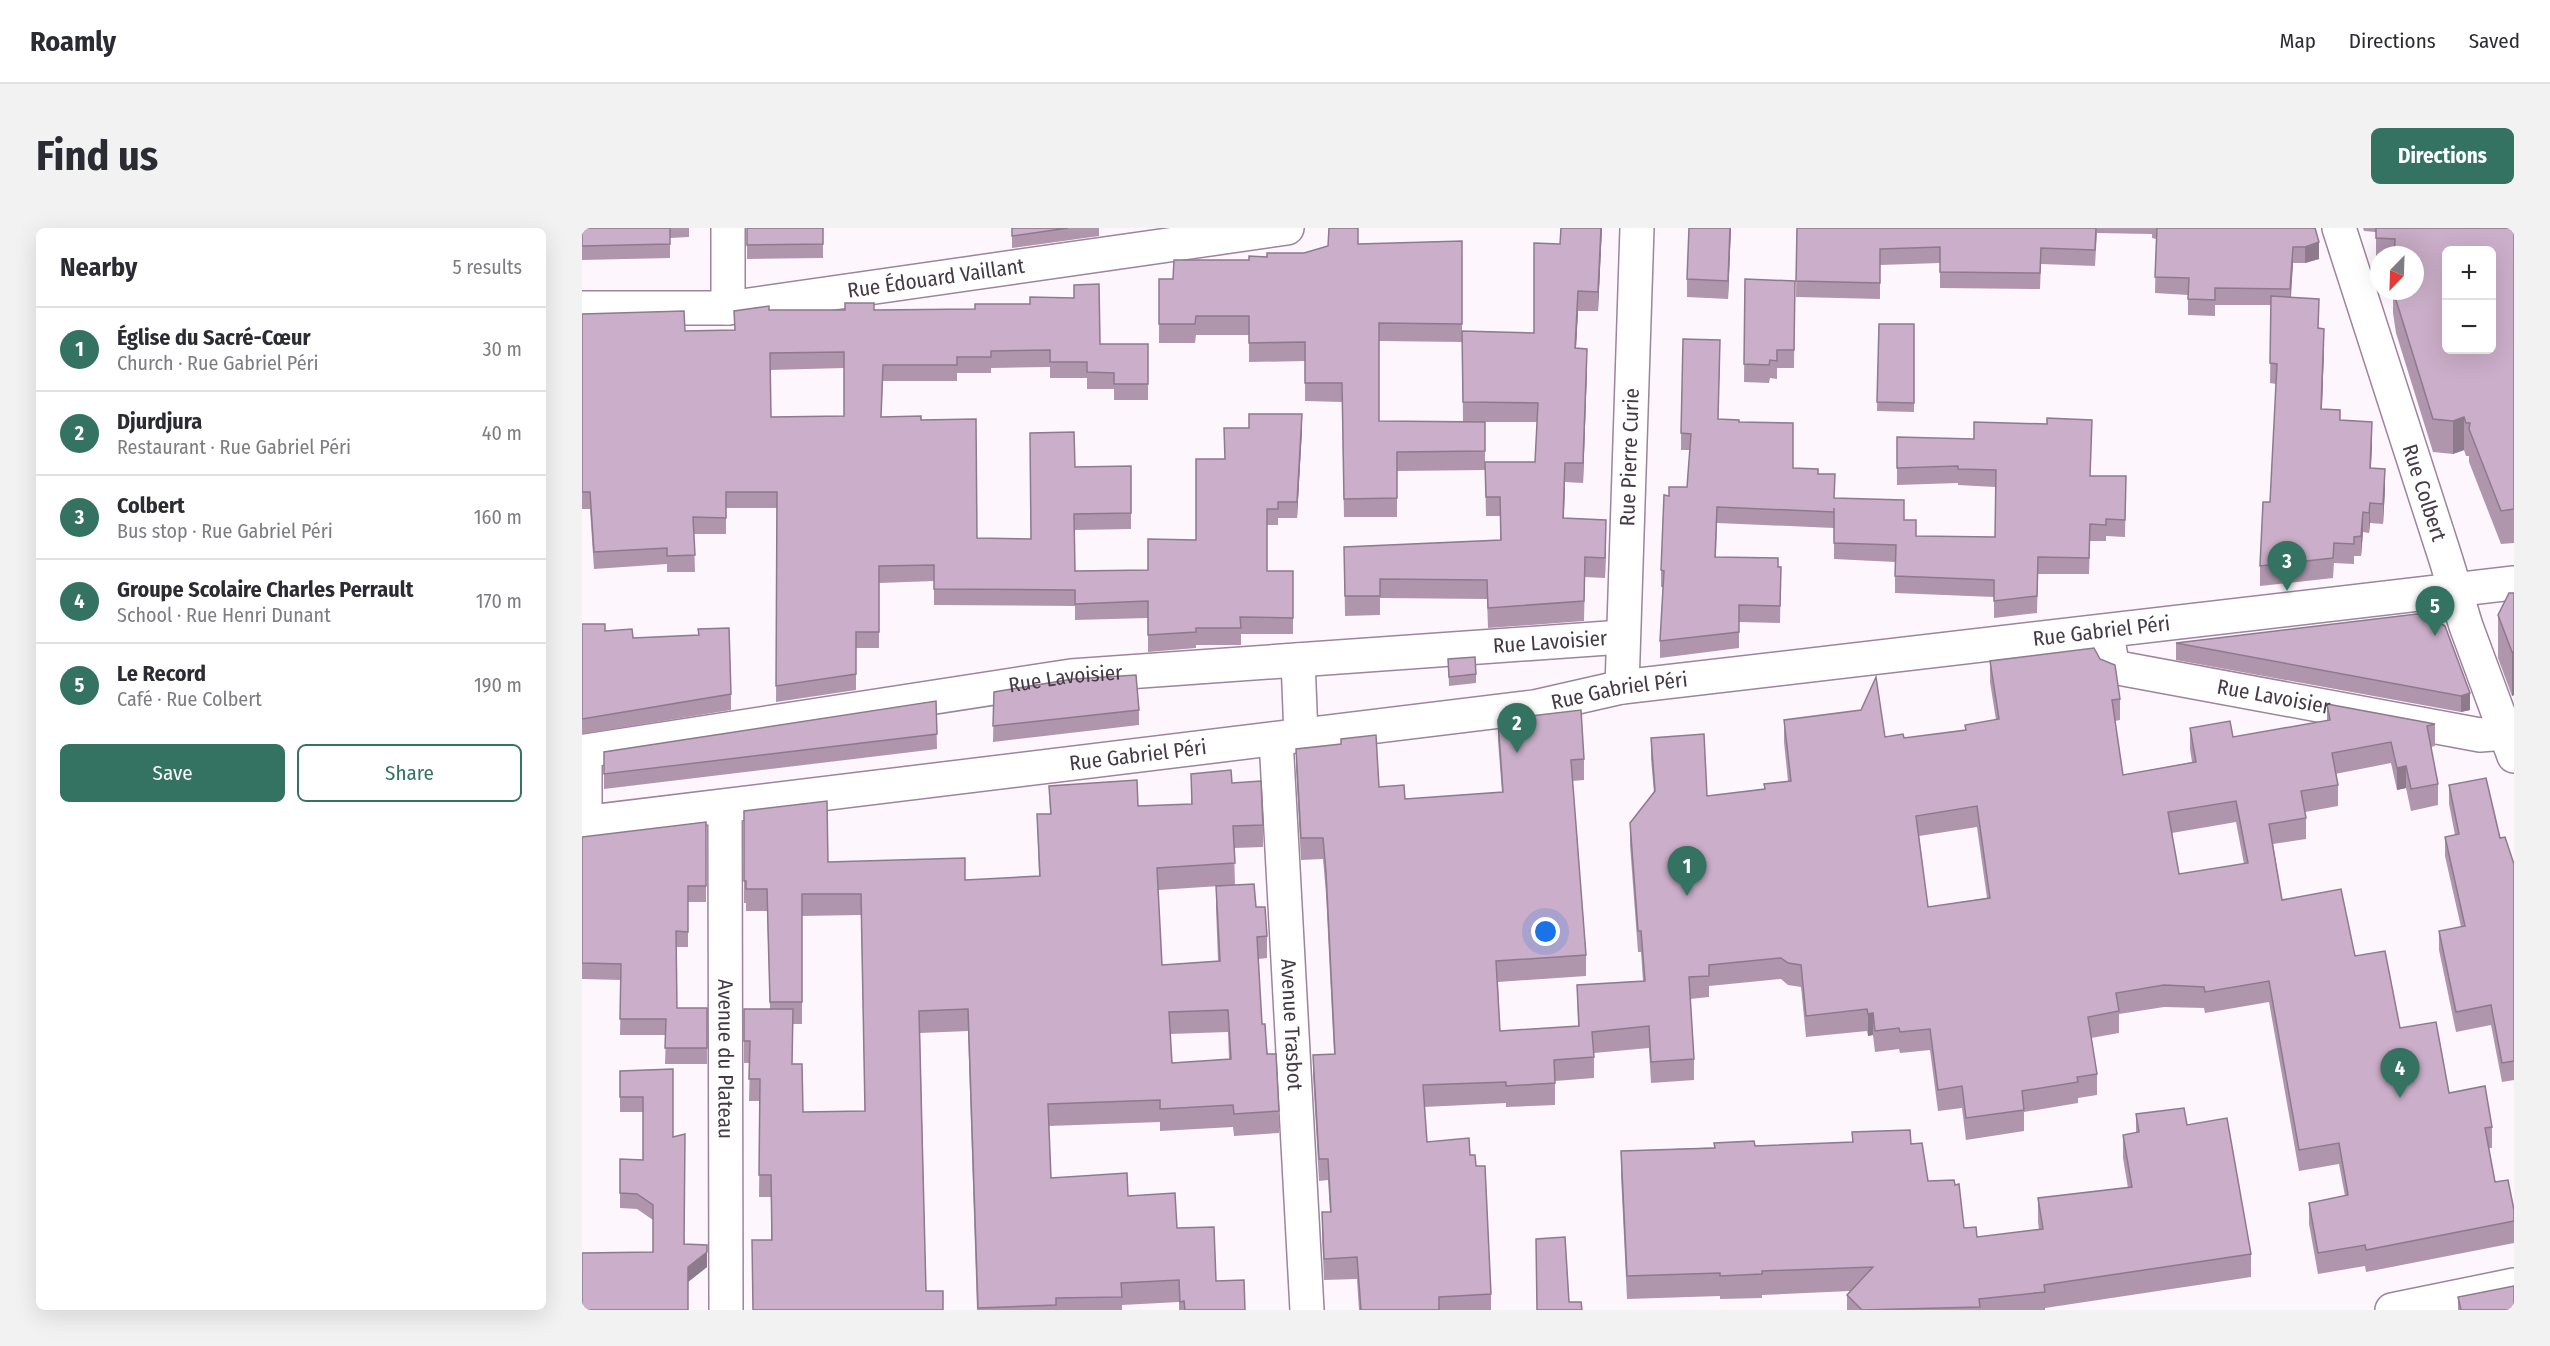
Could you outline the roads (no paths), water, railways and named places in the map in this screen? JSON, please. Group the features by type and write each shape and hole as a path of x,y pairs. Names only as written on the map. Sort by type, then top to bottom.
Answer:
{"street":[{"path":"728,228 728,308"},
{"name":"Rue Édouard Vaillant","path":"582,308 728,308 1287,228"},
{"name":"Rue Pierre Curie","path":"1622,687 1637,228"},
{"name":"Rue Colbert","path":"2339,228 2446,560 2453,589 2510,744"},
{"name":"Rue Gabriel Péri","path":"583,823 1534,707 1622,687 2514,583"},
{"name":"Rue Lavoisier","path":"2106,631 2112,667 2480,735 2510,744"},
{"name":"Rue Lavoisier","path":"583,823 585,751 1071,676 1622,637"},
{"name":"Avenue Trasbot","path":"1298,660 1289,738 1307,1310"},
{"name":"Avenue du Plateau","path":"725,807 726,1310"},
{"path":"2392,1310 2514,1285"}],"place":[{"name":"Colbert","path":"2287,591"},
{"name":"Le Record","path":"2435,636"},
{"name":"Djurdjura","path":"1517,753"},
{"name":"Église du Sacré-Cœur","path":"1687,896"},
{"name":"Groupe Scolaire Charles Perrault","path":"2400,1098"}]}
